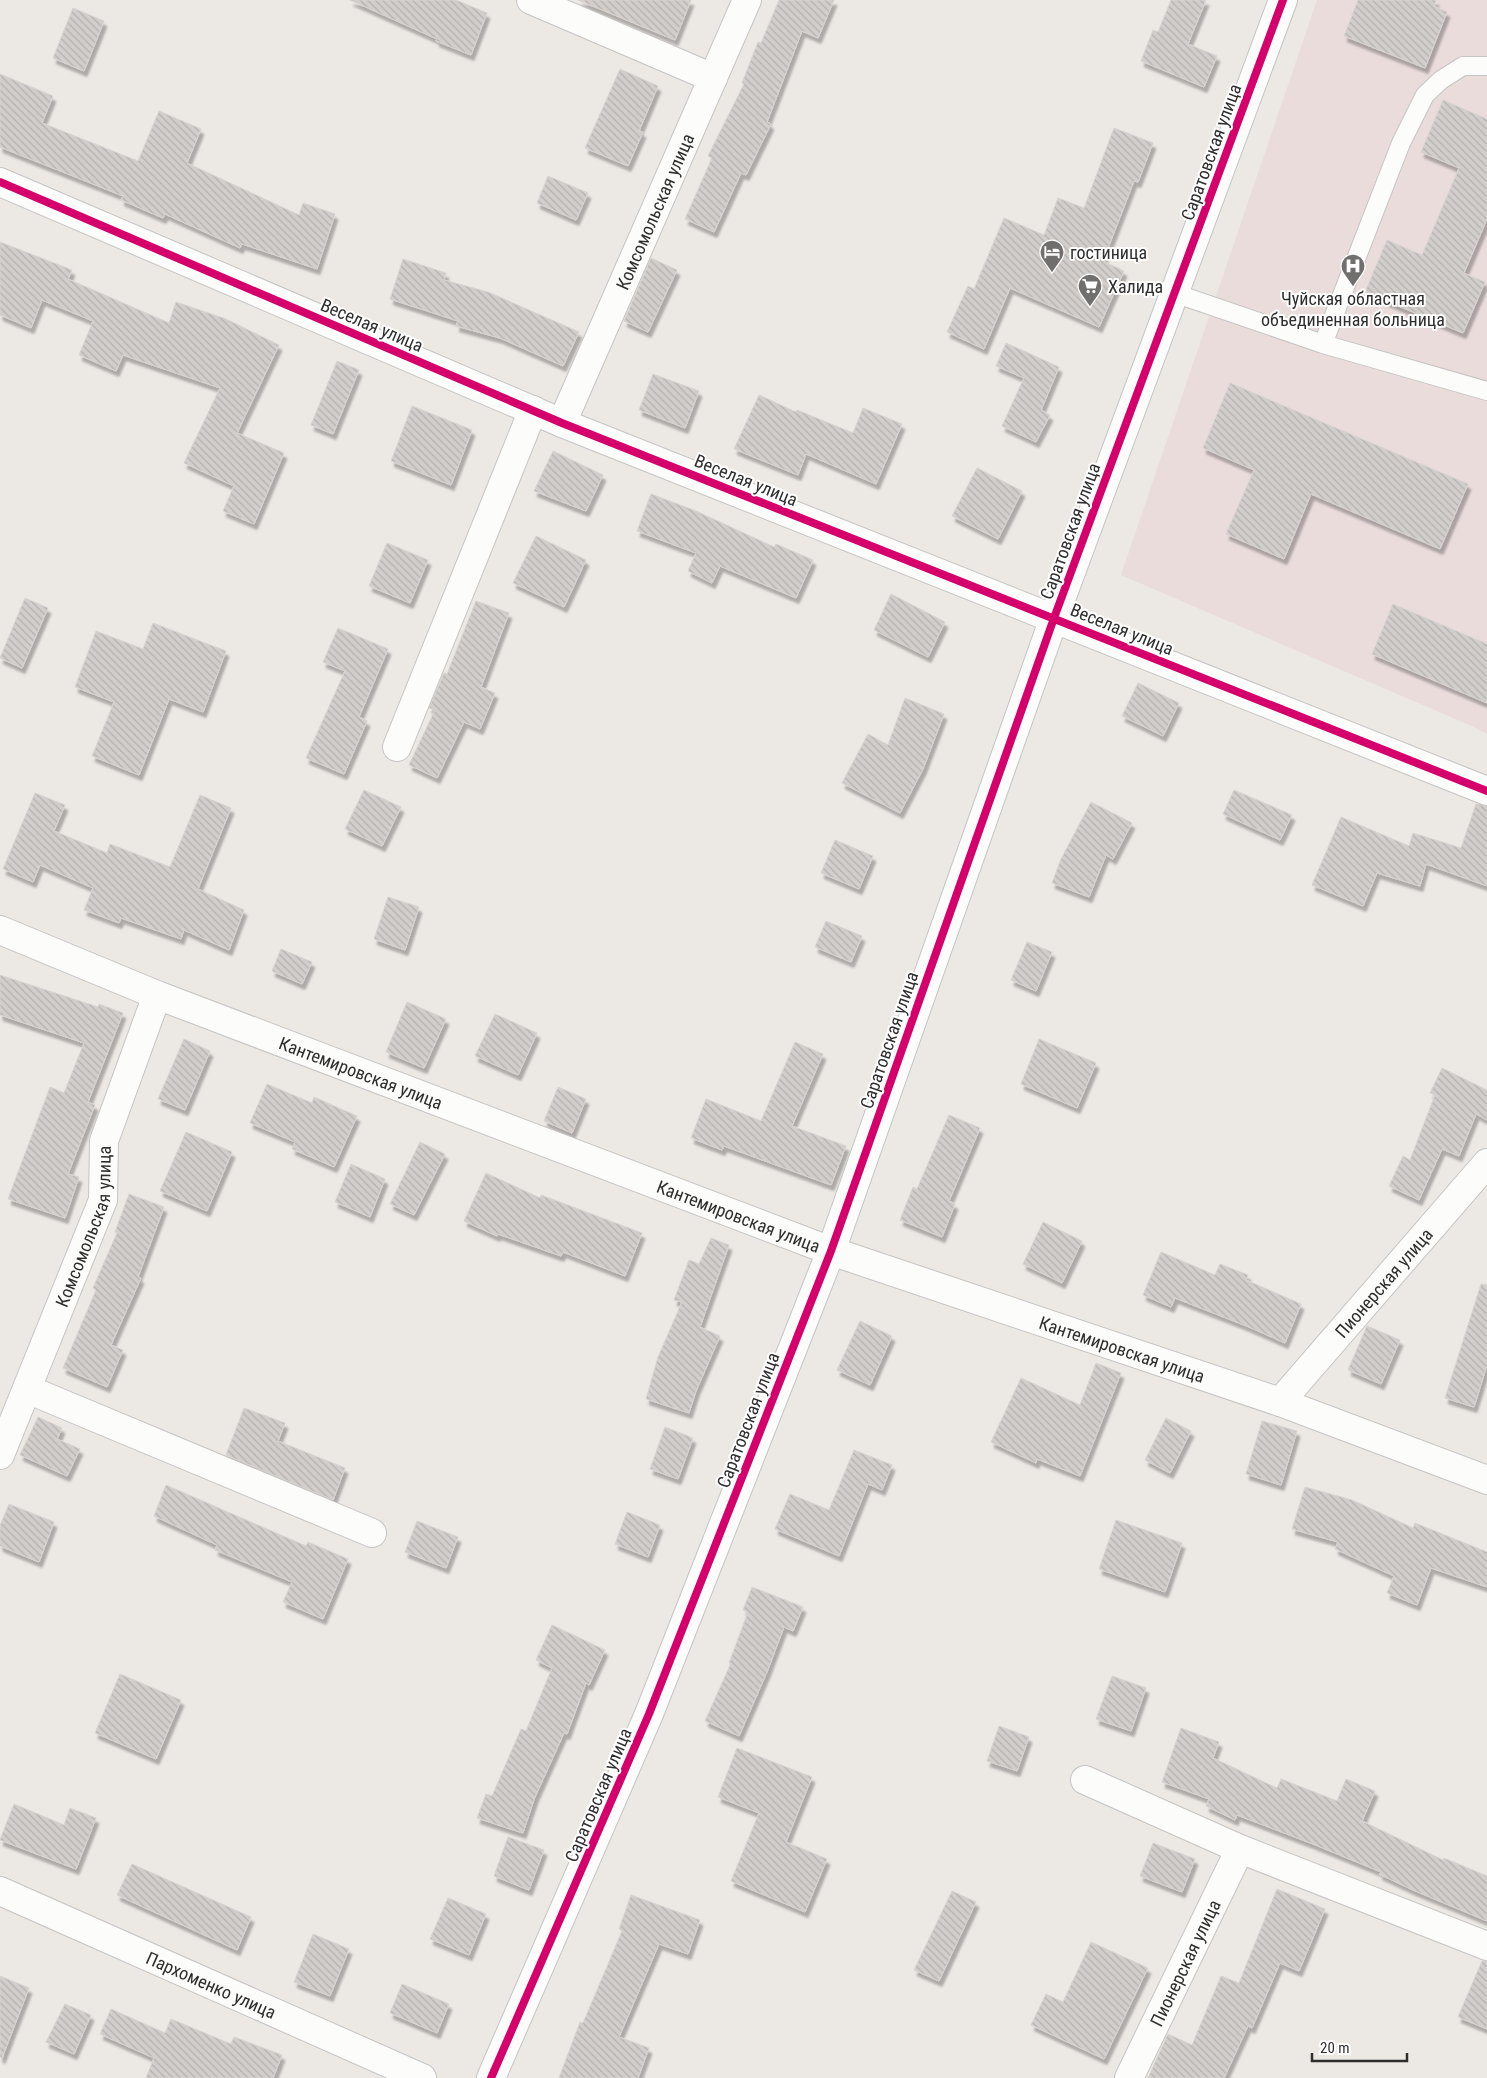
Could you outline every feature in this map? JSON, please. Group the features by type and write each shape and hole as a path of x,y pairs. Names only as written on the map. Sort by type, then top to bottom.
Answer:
{"street":[{"path":"531,0 713,78"},
{"name":"Комсомольская улица","path":"562,423 747,0"},
{"name":"Саратовская улица","path":"491,2078 649,1714 831,1250 1054,618 1283,0"},
{"name":"Веселая улица","path":"0,182 562,423 1487,791"},
{"path":"397,747 533,410"},
{"name":"Кантемировская улица","path":"0,930 157,995 831,1250 1280,1402 1487,1480"},
{"name":"Комсомольская улица","path":"0,1455 103,1200 104,1141 157,995"},
{"name":"Пионерская улица","path":"1280,1402 1487,1164"},
{"path":"27,1389 372,1533"},
{"path":"1085,1780 1240,1849 1487,1946"},
{"name":"Пионерская улица","path":"1129,2078 1240,1849"},
{"name":"Пархоменко улица","path":"0,1891 422,2078"}],"lane":[{"path":"1323,344 1400,142 1425,95 1441,80 1463,66 1487,66"},
{"path":"1174,293 1323,344 1487,391"}],"shaded area":[{"name":"Чуйская областная объединенная больница","path":"1317,0 1487,0 1487,734 1121,575"}],"building":[{"path":"350,0 456,0 487,13 471,55 436,41 437,39"},
{"path":"578,0 691,0 675,40"},
{"path":"779,0 834,0 818,38 802,31 767,122 771,124 746,175 741,173 714,232 685,219 712,158 708,156 744,84 742,83 758,42 761,43"},
{"path":"1171,0 1206,0 1188,44 1217,56 1204,87 1141,61 1153,30 1158,32"},
{"path":"1358,0 1436,0 1434,6 1447,12 1425,68 1344,36"},
{"path":"73,8 104,21 84,71 53,58"},
{"path":"620,69 658,86 639,131 643,132 628,166 585,148"},
{"path":"0,74 53,96 42,123 138,161 159,111 201,129 187,163 299,215 303,203 335,214 317,269 242,244 240,248 165,214 163,218 121,200 123,196 0,147"},
{"path":"1443,100 1487,119 1487,219 1464,273 1485,282 1463,333 1365,292 1387,240 1422,255 1459,168 1421,152"},
{"path":"1114,128 1153,143 1138,182 1134,181 1103,261 1124,271 1099,327 1010,288 984,349 947,332 968,286 974,289 1004,218 1044,235 1058,198 1084,208"},
{"path":"548,176 588,193 576,220 537,203"},
{"path":"0,242 72,270 68,279 169,323 176,302 226,319 279,345 237,433 284,453 254,524 223,511 234,486 184,463 220,388 123,355 116,371 79,355 93,321 42,300 31,328 0,315"},
{"path":"651,258 677,270 648,332 624,321"},
{"path":"403,259 446,273 444,280 488,292 579,332 563,366 500,338 456,326 458,321 390,299"},
{"path":"1006,343 1059,367 1041,410 1050,415 1036,442 1002,426 1024,378 996,366"},
{"path":"337,361 359,370 333,434 311,425"},
{"path":"653,374 699,391 685,428 639,410"},
{"path":"1230,383 1468,484 1440,549 1311,494 1284,559 1226,534 1254,470 1203,448"},
{"path":"759,395 796,412 797,410 853,433 863,408 902,424 876,484 806,454 798,475 734,449"},
{"path":"412,406 472,430 451,485 391,461"},
{"path":"553,451 603,475 586,511 534,491"},
{"path":"977,468 1022,491 998,539 952,516"},
{"path":"651,494 696,511 774,547 776,544 813,560 796,598 720,566 712,583 688,571 696,553 637,531"},
{"path":"536,536 586,560 564,607 513,583"},
{"path":"387,543 428,560 410,603 369,586"},
{"path":"891,594 945,622 928,657 874,630"},
{"path":"25,598 48,608 22,668 0,658"},
{"path":"476,601 509,613 481,687 495,693 480,729 464,722 437,778 409,765 435,710 429,708 444,673 447,674"},
{"path":"1393,604 1487,644 1487,703 1372,654"},
{"path":"153,623 226,651 203,712 169,699 139,775 92,756 114,702 75,687 96,631 143,649"},
{"path":"338,628 388,649 359,717 367,721 344,774 306,758 345,671 323,662"},
{"path":"1138,683 1179,703 1163,736 1122,716"},
{"path":"905,698 944,714 923,769 900,813 842,783 868,734 888,745"},
{"path":"364,790 401,807 382,846 345,829"},
{"path":"1234,790 1292,815 1280,840 1223,814"},
{"path":"35,793 65,805 54,831 107,853 110,844 170,867 200,795 231,808 198,889 244,910 229,950 184,930 181,939 121,918 119,923 84,910 93,888 40,865 33,882 3,869"},
{"path":"1091,802 1132,823 1113,859 1106,855 1089,897 1052,883 1061,859"},
{"path":"1476,804 1487,806 1487,886 1426,864 1420,886 1377,873 1363,906 1312,885 1341,817 1409,846 1413,833 1461,848"},
{"path":"835,840 873,856 859,889 821,873"},
{"path":"388,897 419,907 405,950 374,939"},
{"path":"826,921 862,936 851,962 815,947"},
{"path":"1027,942 1052,952 1036,991 1011,980"},
{"path":"281,949 312,962 302,984 272,971"},
{"path":"0,975 98,1007 99,1004 123,1013 88,1102 95,1105 68,1174 79,1177 65,1218 8,1199 50,1087 64,1093 84,1043 0,1015"},
{"path":"407,1002 446,1019 424,1068 386,1052"},
{"path":"495,1014 537,1033 518,1075 475,1056"},
{"path":"184,1039 210,1051 185,1110 158,1099"},
{"path":"1039,1039 1096,1063 1077,1108 1021,1084"},
{"path":"795,1042 823,1054 792,1126 846,1146 831,1185 724,1146 722,1150 691,1138 706,1099 761,1121"},
{"path":"1442,1068 1487,1090 1487,1120 1476,1114 1459,1156 1442,1149 1419,1200 1389,1186 1403,1156 1410,1160 1435,1095 1430,1093"},
{"path":"267,1084 312,1103 314,1097 357,1116 334,1167 292,1149 295,1142 250,1123"},
{"path":"558,1087 586,1099 572,1133 544,1121"},
{"path":"949,1115 980,1128 949,1201 955,1204 942,1237 900,1220 913,1187 917,1189"},
{"path":"186,1132 232,1152 207,1211 160,1191"},
{"path":"420,1142 445,1154 414,1215 390,1204"},
{"path":"351,1164 385,1179 370,1217 335,1202"},
{"path":"486,1173 540,1198 541,1195 642,1233 625,1276 563,1252 561,1256 498,1234 497,1236 464,1221"},
{"path":"129,1194 164,1207 138,1277 141,1278 111,1345 123,1350 107,1387 63,1368 96,1290 93,1288 117,1233 115,1232"},
{"path":"1043,1222 1082,1241 1062,1283 1023,1264"},
{"path":"711,1238 729,1245 700,1327 720,1336 696,1391 689,1413 646,1399 658,1357 682,1302 674,1300 689,1260 699,1264"},
{"path":"1161,1252 1215,1275 1220,1264 1248,1275 1246,1280 1301,1304 1285,1343 1175,1298 1171,1307 1143,1295"},
{"path":"1481,1284 1487,1285 1487,1365 1474,1407 1445,1398"},
{"path":"860,1321 892,1336 870,1385 837,1370"},
{"path":"1367,1326 1400,1340 1381,1384 1348,1370"},
{"path":"1096,1363 1121,1373 1080,1476 1037,1459 1036,1463 991,1442 1021,1378 1080,1405"},
{"path":"244,1408 285,1423 278,1441 345,1468 333,1500 226,1455"},
{"path":"38,1417 62,1428 57,1439 80,1449 67,1476 20,1455"},
{"path":"1166,1418 1191,1431 1170,1473 1145,1460"},
{"path":"1262,1421 1297,1431 1281,1485 1246,1474"},
{"path":"665,1427 693,1438 678,1479 650,1469"},
{"path":"854,1450 892,1465 882,1490 868,1484 839,1556 775,1529 790,1494 829,1510"},
{"path":"166,1485 306,1546 308,1542 348,1559 323,1619 283,1602 292,1582 215,1550 217,1545 154,1516"},
{"path":"1305,1487 1352,1500 1413,1528 1415,1523 1487,1552 1487,1587 1431,1568 1417,1605 1387,1593 1394,1576 1335,1549 1338,1542 1292,1529"},
{"path":"9,1504 54,1522 39,1562 0,1546 0,1526"},
{"path":"627,1512 660,1525 648,1557 615,1544"},
{"path":"1116,1520 1182,1543 1165,1592 1099,1569"},
{"path":"417,1521 458,1537 446,1568 405,1552"},
{"path":"752,1587 803,1607 793,1631 784,1627 739,1736 705,1721 731,1663 729,1663 748,1612 743,1610"},
{"path":"552,1625 605,1650 589,1685 586,1683 567,1734 564,1733 535,1797 523,1833 477,1818 486,1794 492,1796 521,1729 526,1731 552,1668 536,1660"},
{"path":"120,1674 181,1700 156,1759 95,1733"},
{"path":"1112,1676 1146,1688 1131,1731 1096,1719"},
{"path":"999,1726 1029,1737 1017,1771 987,1761"},
{"path":"1181,1728 1219,1742 1213,1758 1277,1788 1281,1779 1337,1801 1346,1779 1375,1791 1362,1821 1443,1860 1444,1858 1487,1876 1487,1921 1413,1890 1379,1874 1381,1872 1313,1844 1237,1815 1235,1820 1206,1806 1209,1799 1162,1782"},
{"path":"737,1748 812,1777 786,1842 827,1859 805,1912 731,1881 759,1813 718,1797"},
{"path":"14,1804 64,1825 70,1808 96,1818 76,1869 0,1840"},
{"path":"508,1837 544,1850 529,1890 494,1876"},
{"path":"1153,1843 1195,1859 1182,1892 1140,1876"},
{"path":"132,1864 251,1917 237,1950 117,1895"},
{"path":"1277,1889 1325,1909 1299,1971 1280,1963 1252,2028 1248,2026 1224,2078 1148,2078 1168,2034 1192,2045 1221,1976 1239,1983"},
{"path":"952,1891 976,1902 939,1981 914,1970"},
{"path":"631,1895 700,1920 688,1954 659,1944 619,2037 649,2048 638,2078 559,2078 580,2022 583,2023 622,1931 619,1929"},
{"path":"448,1898 486,1914 469,1955 430,1939"},
{"path":"313,1934 349,1949 330,1996 294,1982"},
{"path":"1091,1942 1148,1968 1104,2059 1031,2025 1046,1994 1063,2002"},
{"path":"1482,1961 1487,1961 1487,2029 1458,2017"},
{"path":"0,1976 29,1988 2,2058 0,2057"},
{"path":"402,1984 449,2004 437,2033 390,2013"},
{"path":"65,2004 91,2015 74,2054 46,2042"},
{"path":"111,2009 165,2033 171,2019 231,2044 234,2037 282,2055 273,2078 146,2078 154,2058 100,2034"}],"cycle path":[{"path":"491,2078 649,1714 831,1251 1054,618 1283,0"},
{"path":"0,182 562,423 1487,791"}],"place":[{"name":"гостиница","path":"1052,273"},
{"name":"Чуйская областная объединенная больница","path":"1353,287"},
{"name":"Халида","path":"1090,307"}]}
